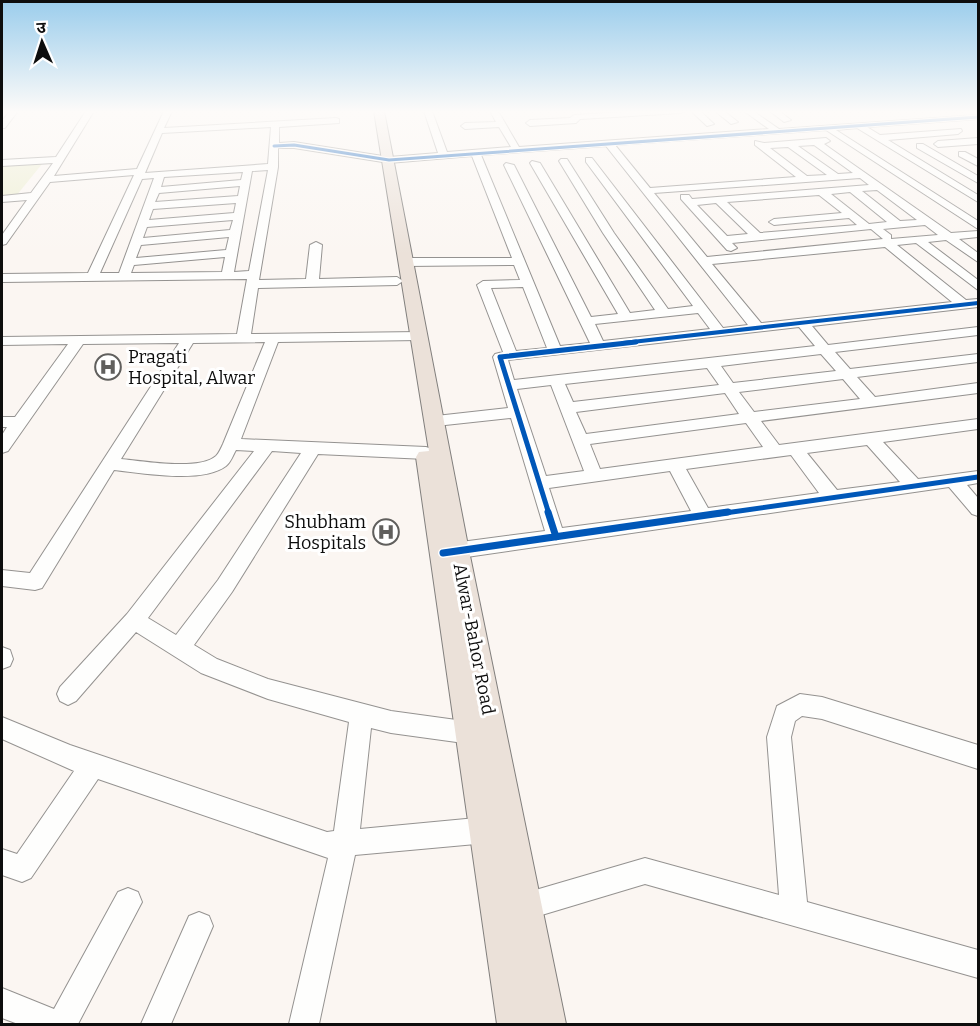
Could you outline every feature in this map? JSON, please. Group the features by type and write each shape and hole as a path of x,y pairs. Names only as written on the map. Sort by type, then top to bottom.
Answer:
{"main road":[{"name":"Alwar-Bahor Road","path":"383,160 413,337 437,531 450,552 525,906 547,1024"},
{"name":"Alwar-Bahor Road","path":"413,337 436,421 471,733 516,1024"}],"street":[{"path":"2,163 60,159"},
{"path":"2,242 60,159"},
{"path":"92,278 146,159"},
{"path":"243,339 273,159"},
{"path":"376,159 394,159"},
{"path":"526,159 549,162 646,190 862,175"},
{"path":"549,162 559,159"},
{"path":"779,159 806,180"},
{"path":"811,159 836,177"},
{"path":"840,159 978,258"},
{"path":"876,159 978,226"},
{"path":"913,159 978,199"},
{"path":"942,159 978,180"},
{"path":"549,162 518,261 555,351"},
{"path":"549,162 702,309 719,332"},
{"path":"549,162 609,233 664,313"},
{"path":"549,162 626,317"},
{"path":"549,162 587,321 626,373"},
{"path":"47,178 160,175 273,167"},
{"path":"227,276 248,169"},
{"path":"123,278 160,175"},
{"path":"916,185 978,180"},
{"path":"155,190 245,183"},
{"path":"690,202 719,200 752,202 880,187"},
{"path":"679,188 739,257"},
{"path":"852,189 897,224"},
{"path":"646,190 758,328"},
{"path":"724,240 867,227 822,192"},
{"path":"2,199 34,196"},
{"path":"149,206 242,199"},
{"path":"719,200 757,237"},
{"path":"788,234 770,218 803,219 852,215"},
{"path":"143,224 239,216"},
{"path":"803,219 836,247"},
{"path":"928,222 873,226 889,241 975,304"},
{"path":"136,242 235,233"},
{"path":"702,261 978,234"},
{"path":"917,239 978,286"},
{"path":"312,283 316,245"},
{"path":"129,262 232,253"},
{"path":"2,278 227,276 312,283 518,261"},
{"path":"511,355 483,285 527,283"},
{"path":"556,537 500,357 975,304"},
{"path":"587,321 702,309"},
{"path":"802,323 870,402"},
{"path":"509,384 626,373 978,331"},
{"path":"2,341 413,337"},
{"path":"928,337 955,361"},
{"path":"2,578 35,582 188,339"},
{"path":"109,464 193,469 209,467 221,461 231,444 273,339"},
{"path":"2,447 78,340"},
{"path":"567,408 955,361 976,361"},
{"path":"711,363 752,417 774,451"},
{"path":"556,380 594,476"},
{"path":"580,440 978,388"},
{"path":"436,421 518,412"},
{"path":"2,422 19,422"},
{"path":"540,483 868,437 978,424"},
{"path":"868,437 912,485"},
{"path":"231,444 426,453"},
{"path":"68,694 134,620 267,446"},
{"path":"179,648 225,586 313,448"},
{"path":"795,448 832,497"},
{"path":"675,464 703,515"},
{"path":"450,552 978,477"},
{"path":"953,481 978,509"},
{"path":"134,620 209,666 268,689 391,722 471,733"},
{"path":"794,913 779,737 785,714 800,705 822,708 978,758"},
{"path":"304,1024 345,843 361,714"},
{"path":"2,728 93,765 327,845 487,830"},
{"path":"2,862 22,869 93,765"},
{"path":"525,906 645,872 978,964"},
{"path":"62,1024 128,902"},
{"path":"156,1024 199,926"},
{"path":"2,1003 54,1024"}],"green space":[{"path":"42,164 16,196 2,197 2,166"}],"cycle path":[{"path":"382,159 401,159"},
{"path":"556,537 500,357 978,303"},
{"path":"443,553 978,477"}],"place":[{"name":"Pragati Hospital, Alwar","path":"108,367"},
{"name":"Shubham Hospitals","path":"386,532"}]}
